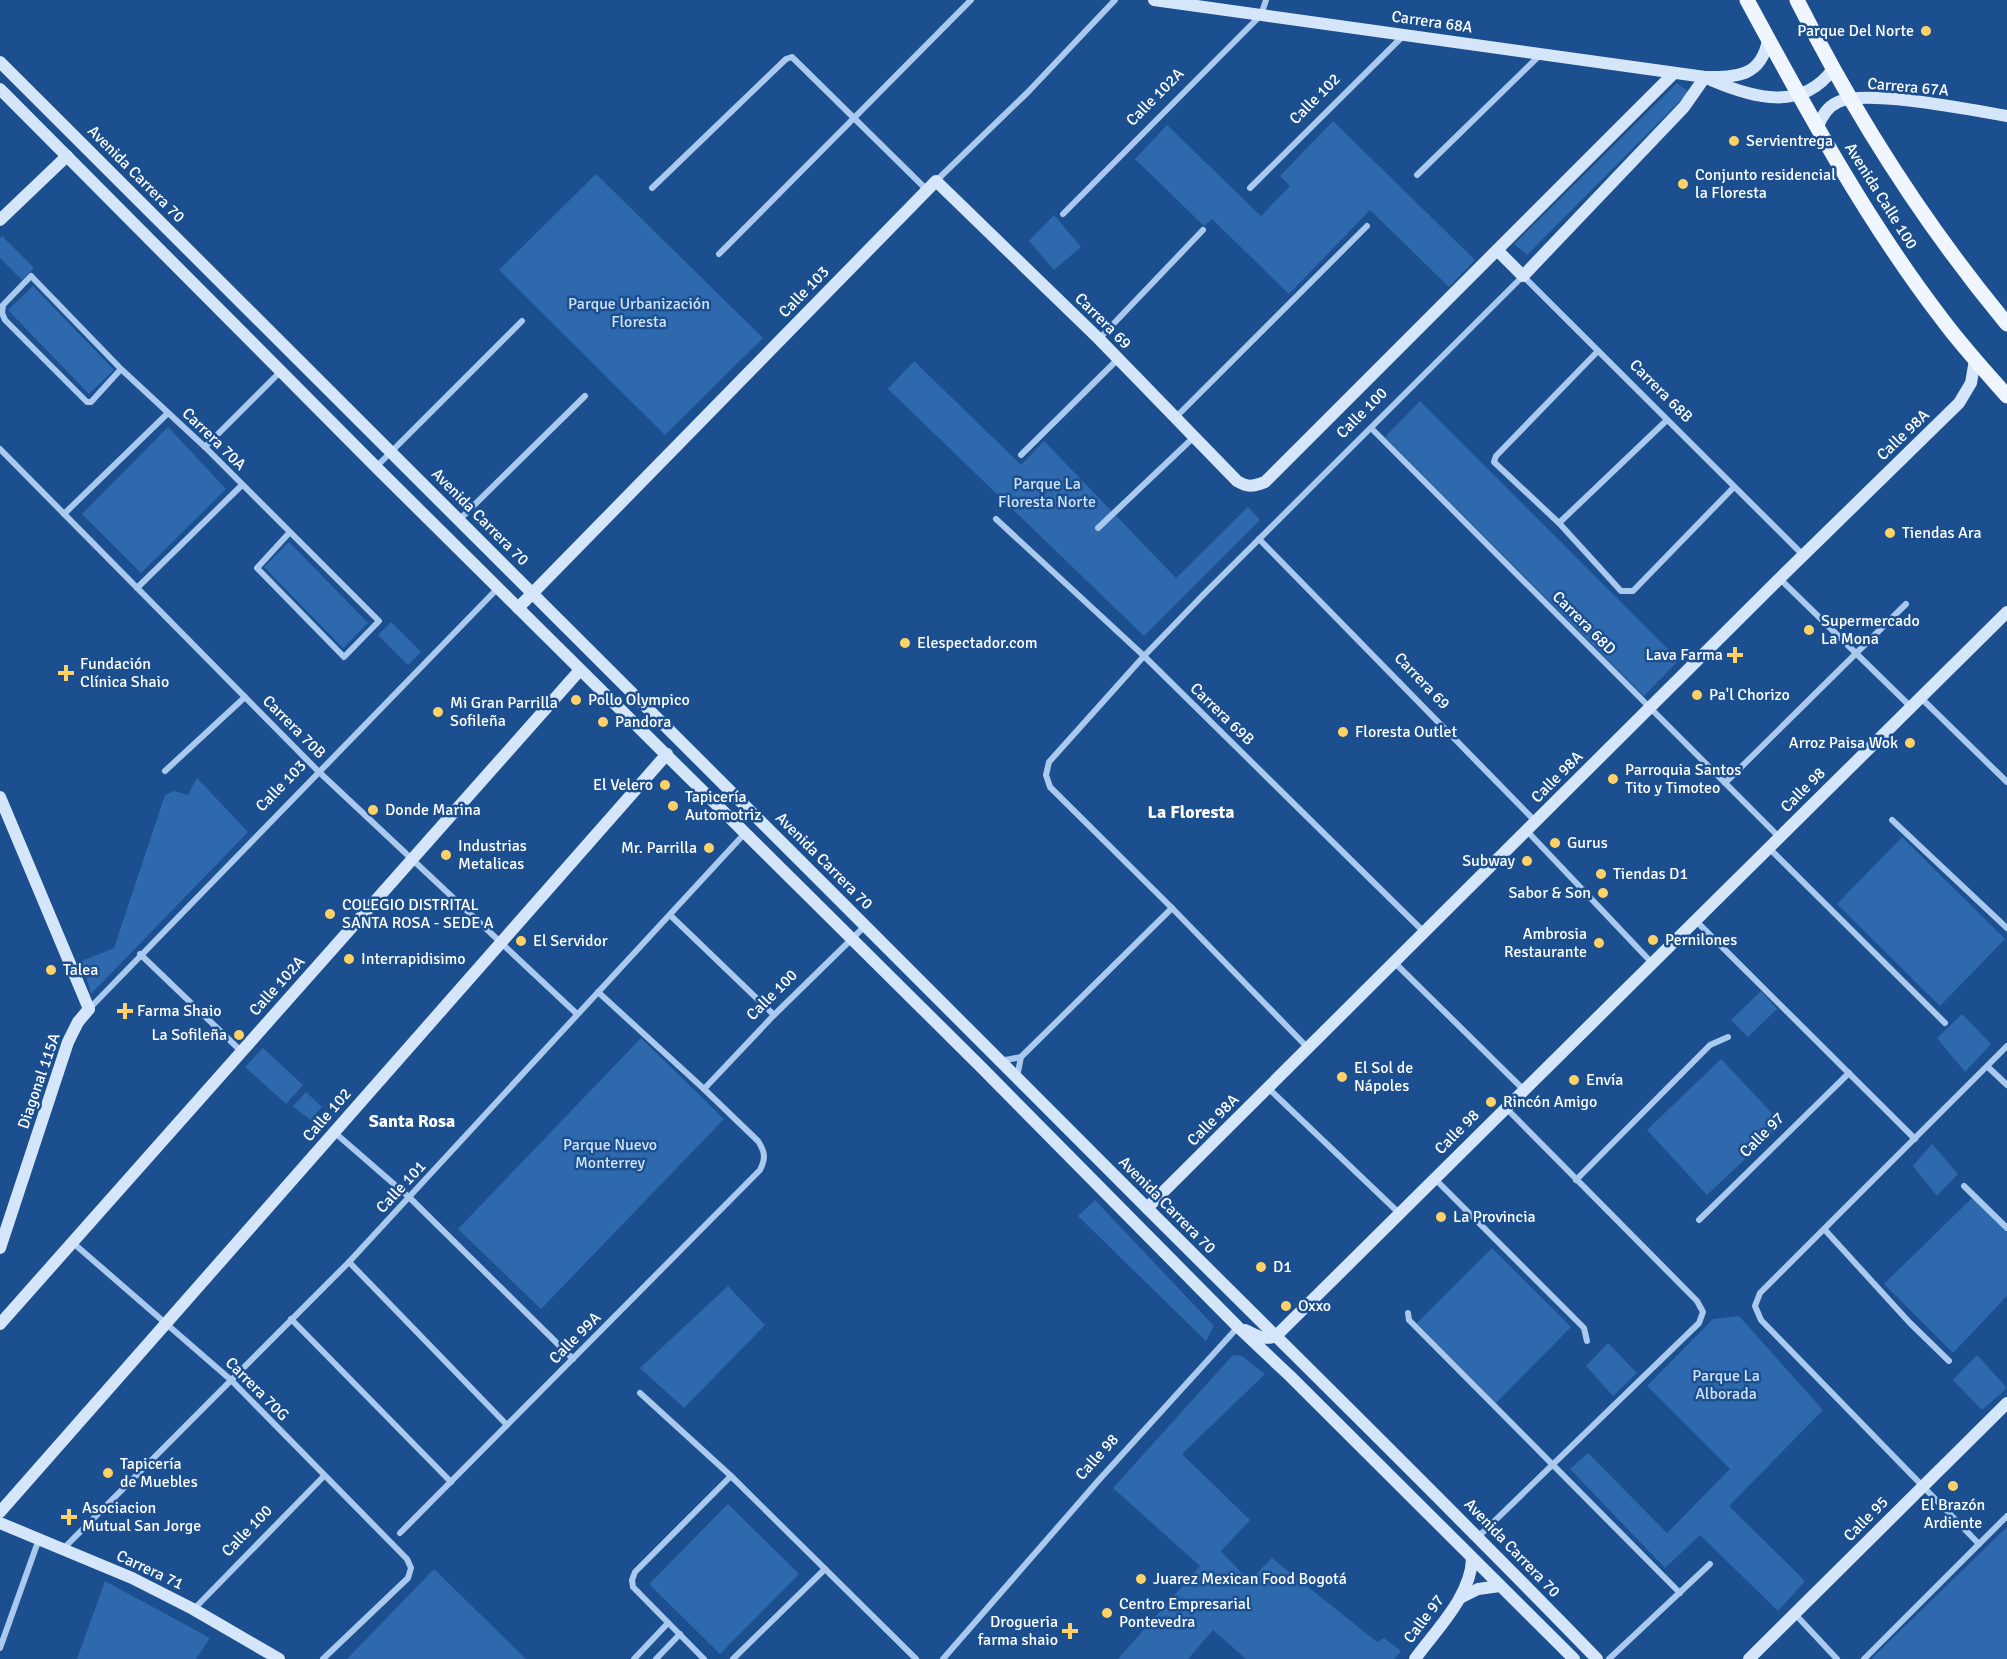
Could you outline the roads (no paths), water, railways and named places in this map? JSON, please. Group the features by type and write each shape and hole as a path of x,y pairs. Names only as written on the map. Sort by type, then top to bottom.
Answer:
{"main road":[{"name":"Avenida Calle 100","path":"1747,0 1800,96 1887,242 1942,320 2007,396"},
{"name":"Avenida Calle 100","path":"1797,0 1833,69 1901,180 1950,251 2007,324"}],"street":[{"path":"719,254 971,0"},
{"name":"Calle 103","path":"519,608 932,185 1028,92 1115,0"},
{"name":"Carrera 68A","path":"1154,0 1705,77 1728,77 1747,72 1762,59 1768,40"},
{"name":"Calle 102A","path":"1063,214 1261,15 1266,0"},
{"path":"1806,18 1808,0"},
{"name":"Calle 102","path":"1251,188 1404,35"},
{"path":"1417,175 1541,54"},
{"name":"Carrera 69","path":"652,188 786,59 792,57 854,118 932,185 1099,339 1237,481 1245,486"},
{"name":"Avenida Carrera 70","path":"0,62 460,519 1147,1208 1479,1536 1597,1659"},
{"path":"1800,96 1819,86 1833,69"},
{"name":"Calle 100","path":"1245,486 1255,486 1265,482 1674,73"},
{"name":"Carrera 68A","path":"1705,77 1748,93 1782,97 1800,96"},
{"name":"Calle 100","path":"1172,908 1050,787 1046,775 1049,762 1144,656 1523,276 1684,107 1705,77"},
{"path":"10,99 24,86"},
{"name":"Avenida Carrera 70","path":"0,89 376,467 746,832 1238,1327 1574,1659"},
{"name":"Carrera 67A","path":"1818,126 1822,116 1830,107 1851,99 1875,99 1944,106 2007,116"},
{"path":"0,220 71,160 90,152"},
{"path":"1176,417 1367,226"},
{"path":"1099,339 1203,230"},
{"name":"Carrera 68B","path":"1497,250 1803,555"},
{"name":"Carrera 70A","path":"121,369 91,402 87,402 5,320 2,313 3,305 31,276 121,369 206,447 379,621 344,657 257,568 290,532"},
{"path":"376,467 522,321"},
{"path":"1598,351 1496,456 1496,465 1559,523 1621,591 1633,591 1734,487"},
{"path":"1021,455 1118,359"},
{"name":"Calle 98A","path":"1147,1208 1803,555 1959,403 1971,383 1975,360"},
{"path":"206,447 282,370"},
{"path":"460,519 585,396"},
{"path":"64,514 168,413"},
{"path":"1559,523 1667,420"},
{"name":"Carrera 68D","path":"1371,428 1779,837"},
{"path":"1098,528 1195,436"},
{"name":"Carrera 70B","path":"0,449 318,771 577,1014"},
{"path":"137,588 242,485"},
{"name":"Carrera 69B","path":"996,519 1144,656 1425,932"},
{"name":"Carrera 69","path":"1259,539 1531,826 1652,963"},
{"path":"1779,579 1911,706"},
{"name":"Calle 103","path":"89,1009 498,587"},
{"path":"1725,783 1906,604"},
{"name":"Calle 98","path":"1276,1336 2007,612"},
{"name":"Calle 102A","path":"0,1324 580,670"},
{"path":"165,771 245,697"},
{"path":"1920,697 2007,782"},
{"name":"Calle 102","path":"0,1512 680,740"},
{"path":"0,797 89,1009"},
{"path":"1892,819 2007,928"},
{"name":"Calle 101","path":"63,1549 410,1198 746,832"},
{"path":"1768,848 1945,1023"},
{"path":"1000,1061 1021,1057 1172,908 1308,1048"},
{"path":"670,915 774,1015"},
{"path":"1695,920 1915,1139"},
{"name":"Calle 100","path":"704,1089 774,1015 865,926"},
{"path":"140,954 242,1051"},
{"path":"1394,962 1524,1090"},
{"path":"598,992 704,1089"},
{"name":"Diagonal 115A","path":"0,1248 68,1042 78,1022 89,1009"},
{"path":"1576,1180 1710,1045 1728,1037"},
{"path":"1979,1544 1761,1320 1755,1306 1760,1293 2007,1046"},
{"path":"986,1072 986,1063 992,1060 1012,1077 1017,1077 1021,1057"},
{"path":"1988,1066 2007,1085"},
{"name":"Calle 97","path":"1699,1220 1848,1073"},
{"path":"1268,1088 1399,1213"},
{"name":"Calle 99A","path":"400,1533 760,1170 765,1160 763,1149 758,1141 704,1089"},
{"path":"1479,1536 1699,1323 1703,1312 1697,1301 1505,1108"},
{"path":"334,1132 410,1198 573,1359"},
{"path":"1434,1178 1584,1328 1587,1341"},
{"path":"1964,1186 2007,1228"},
{"path":"1825,1230 1948,1361"},
{"name":"Carrera 70G","path":"72,1242 231,1380 407,1559 411,1568 408,1578 323,1659"},
{"path":"349,1262 507,1425"},
{"path":"1407,1313 1409,1320 1680,1593"},
{"path":"291,1318 451,1482"},
{"path":"1238,1327 1264,1338 1269,1339 1276,1336"},
{"name":"Calle 98","path":"944,1659 1098,1481 1238,1327"},
{"path":"640,1393 731,1476 916,1659"},
{"name":"Calle 95","path":"1749,1659 2007,1403"},
{"name":"Calle 100","path":"193,1609 324,1476"},
{"path":"704,1659 633,1587 632,1580 634,1572 731,1476"},
{"path":"1864,1659 2007,1516"},
{"name":"Carrera 71","path":"0,1523 132,1578 193,1609 277,1658"},
{"path":"0,1648 39,1539"},
{"name":"Calle 97","path":"1415,1659 1459,1599 1470,1580 1472,1559"},
{"path":"1609,1659 1710,1564"},
{"path":"733,1659 825,1569"},
{"name":"Calle 97","path":"1459,1599 1478,1589 1500,1586"},
{"path":"1795,1614 1836,1659"},
{"path":"634,1659 668,1623"},
{"path":"656,1659 680,1634"}],"place":[{"name":"Parque Del Norte","path":"1926,31"},
{"name":"Servientrega","path":"1734,141"},
{"name":"Conjunto residencial la Floresta","path":"1683,184"},
{"name":"Tiendas Ara","path":"1890,533"},
{"name":"Supermercado La Mona","path":"1809,630"},
{"name":"Elespectador.com","path":"905,643"},
{"name":"Lava Farma","path":"1735,655"},
{"name":"Fundación Clínica Shaio","path":"66,673"},
{"name":"Pa'l Chorizo","path":"1697,695"},
{"name":"Pollo Olympico","path":"576,700"},
{"name":"Mi Gran Parrilla Sofileña","path":"438,712"},
{"name":"Pandora","path":"603,722"},
{"name":"Floresta Outlet","path":"1343,732"},
{"name":"Arroz Paisa Wok","path":"1910,743"},
{"name":"Parroquia Santos Tito y Timoteo","path":"1613,779"},
{"name":"El Velero","path":"665,785"},
{"name":"Tapicería Automotriz","path":"673,806"},
{"name":"Donde Marina","path":"373,810"},
{"name":"Gurus","path":"1555,843"},
{"name":"Mr. Parrilla","path":"709,848"},
{"name":"Industrias Metalicas","path":"446,855"},
{"name":"Subway","path":"1527,861"},
{"name":"Tiendas D1","path":"1601,874"},
{"name":"Sabor & Son","path":"1603,893"},
{"name":"COLEGIO DISTRITAL SANTA ROSA - SEDE A","path":"330,914"},
{"name":"Pernilones","path":"1653,940"},
{"name":"El Servidor","path":"521,941"},
{"name":"Ambrosia Restaurante","path":"1599,943"},
{"name":"Interrapidisimo","path":"349,959"},
{"name":"Talea","path":"51,970"},
{"name":"Farma Shaio","path":"125,1011"},
{"name":"La Sofileña","path":"239,1035"},
{"name":"El Sol de Nápoles","path":"1342,1077"},
{"name":"Envía","path":"1574,1080"},
{"name":"Rincón Amigo","path":"1491,1102"},
{"name":"La Provincia","path":"1441,1217"},
{"name":"D1","path":"1261,1267"},
{"name":"Oxxo","path":"1286,1306"},
{"name":"Tapicería de Muebles","path":"108,1473"},
{"name":"El Brazón Ardiente","path":"1953,1486"},
{"name":"Asociacion Mutual San Jorge","path":"69,1517"},
{"name":"Juarez Mexican Food Bogotá","path":"1141,1579"},
{"name":"Centro Empresarial Pontevedra","path":"1107,1613"},
{"name":"Drogueria farma shaio","path":"1070,1631"}],"district":[{"name":"La Floresta","path":"1191,812"},
{"name":"Santa Rosa","path":"412,1121"}],"park label":[{"name":"Parque Urbanización Floresta","path":"639,313"},
{"name":"Parque La Floresta Norte","path":"1047,493"},
{"name":"Parque Nuevo Monterrey","path":"610,1154"},
{"name":"Parque La Alborada","path":"1726,1385"}]}
